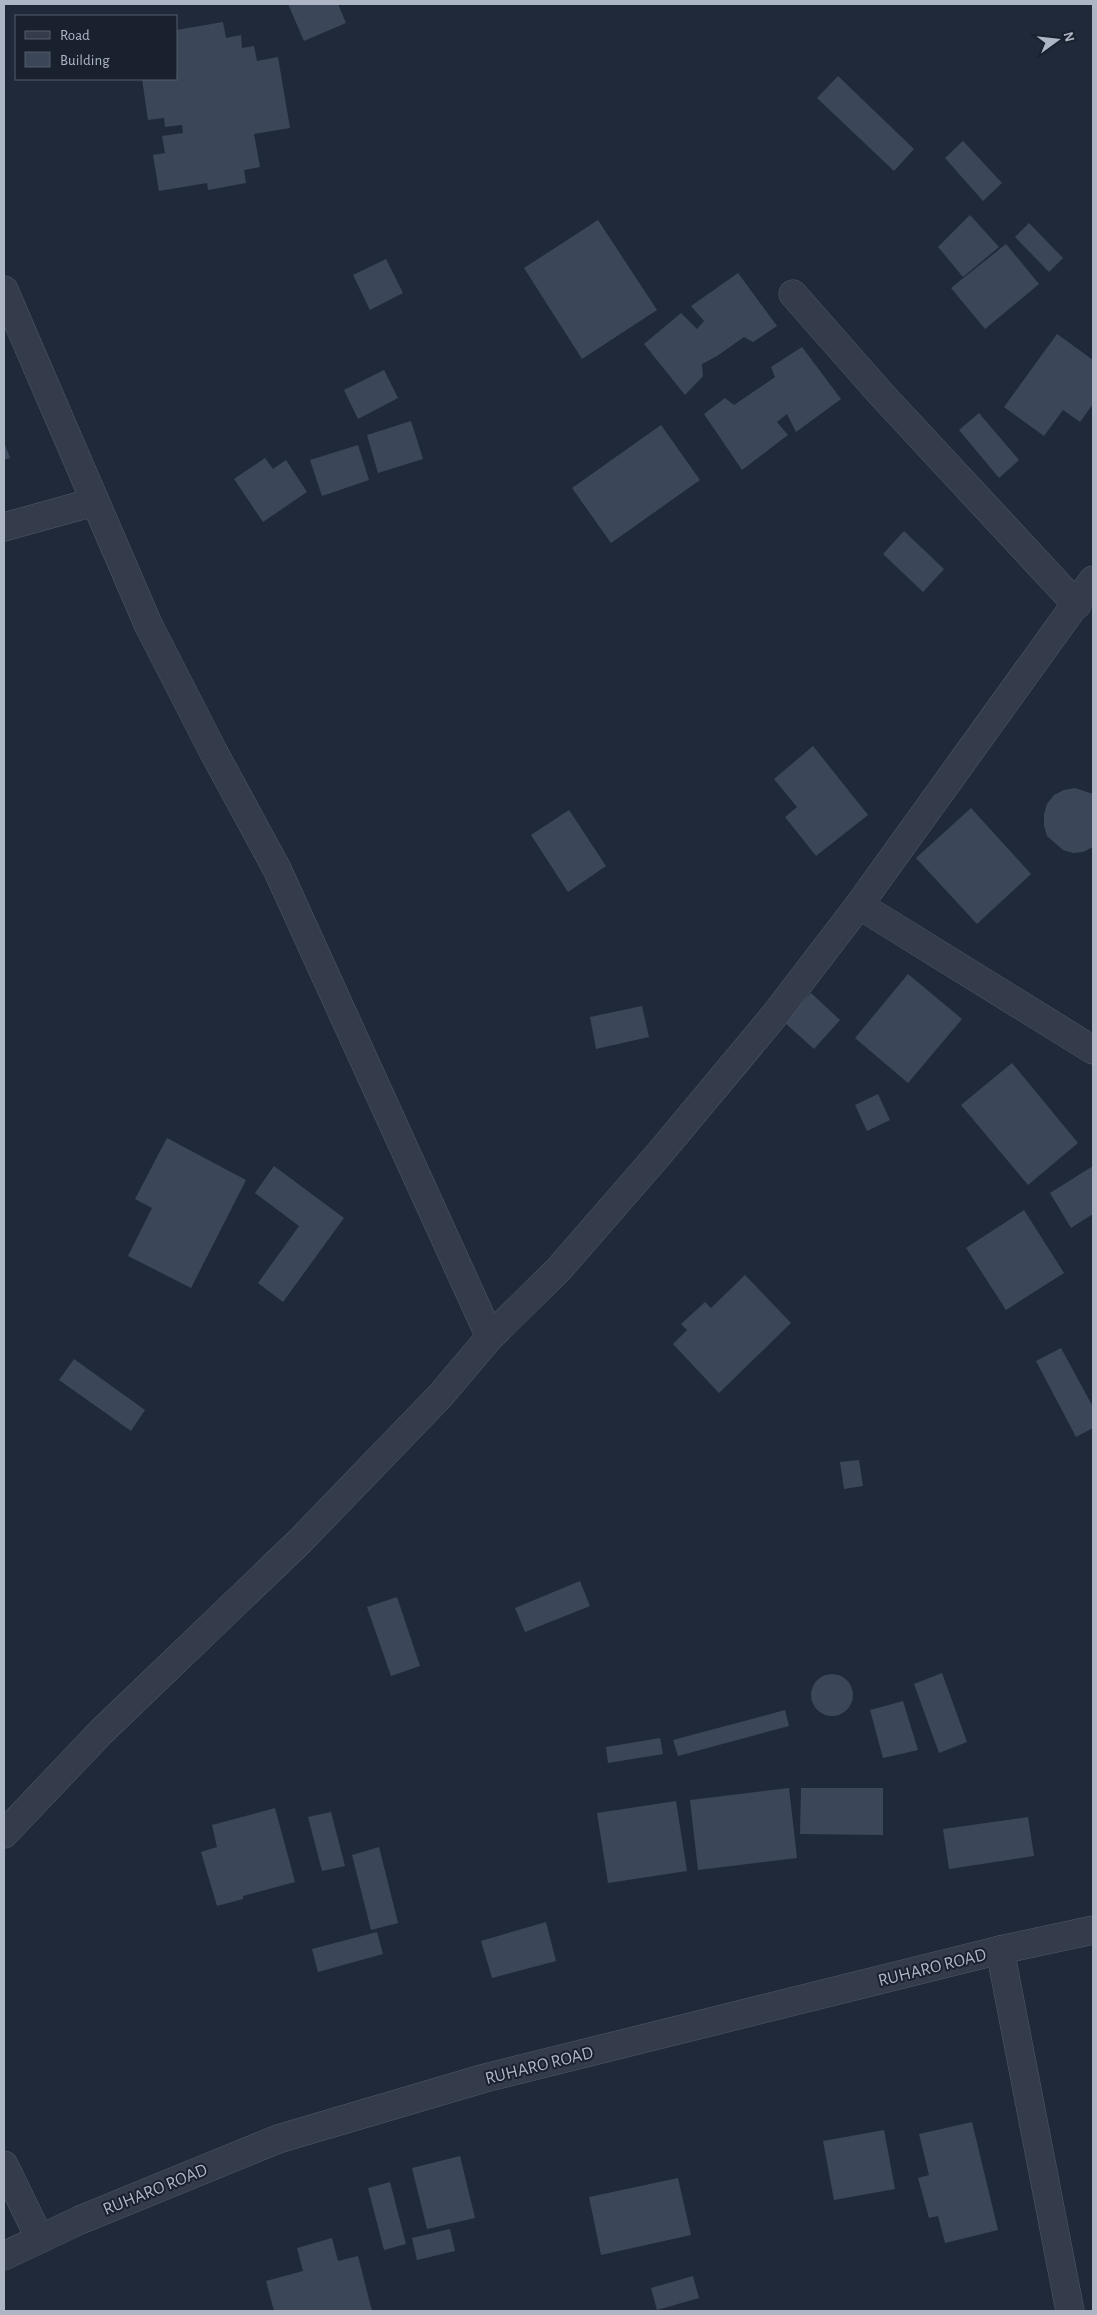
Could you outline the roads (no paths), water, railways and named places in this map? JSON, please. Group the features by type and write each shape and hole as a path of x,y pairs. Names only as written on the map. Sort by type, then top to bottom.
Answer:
{"street":[{"path":"4,290 94,502 153,633 213,751 277,869 490,1338"},
{"path":"793,294 881,394 1077,605"},
{"path":"4,528 94,502"},
{"path":"4,1834 101,1732 300,1541 440,1396 490,1338 559,1269 659,1154 774,1016 859,905 1077,605 1093,580"},
{"path":"859,905 1093,1050"},
{"name":"RUHARO ROAD","path":"4,2256 80,2220 278,2139 485,2078 1000,1950 1093,1930"},
{"path":"1000,1950 1070,2311"},
{"path":"4,2165 40,2239"}]}
